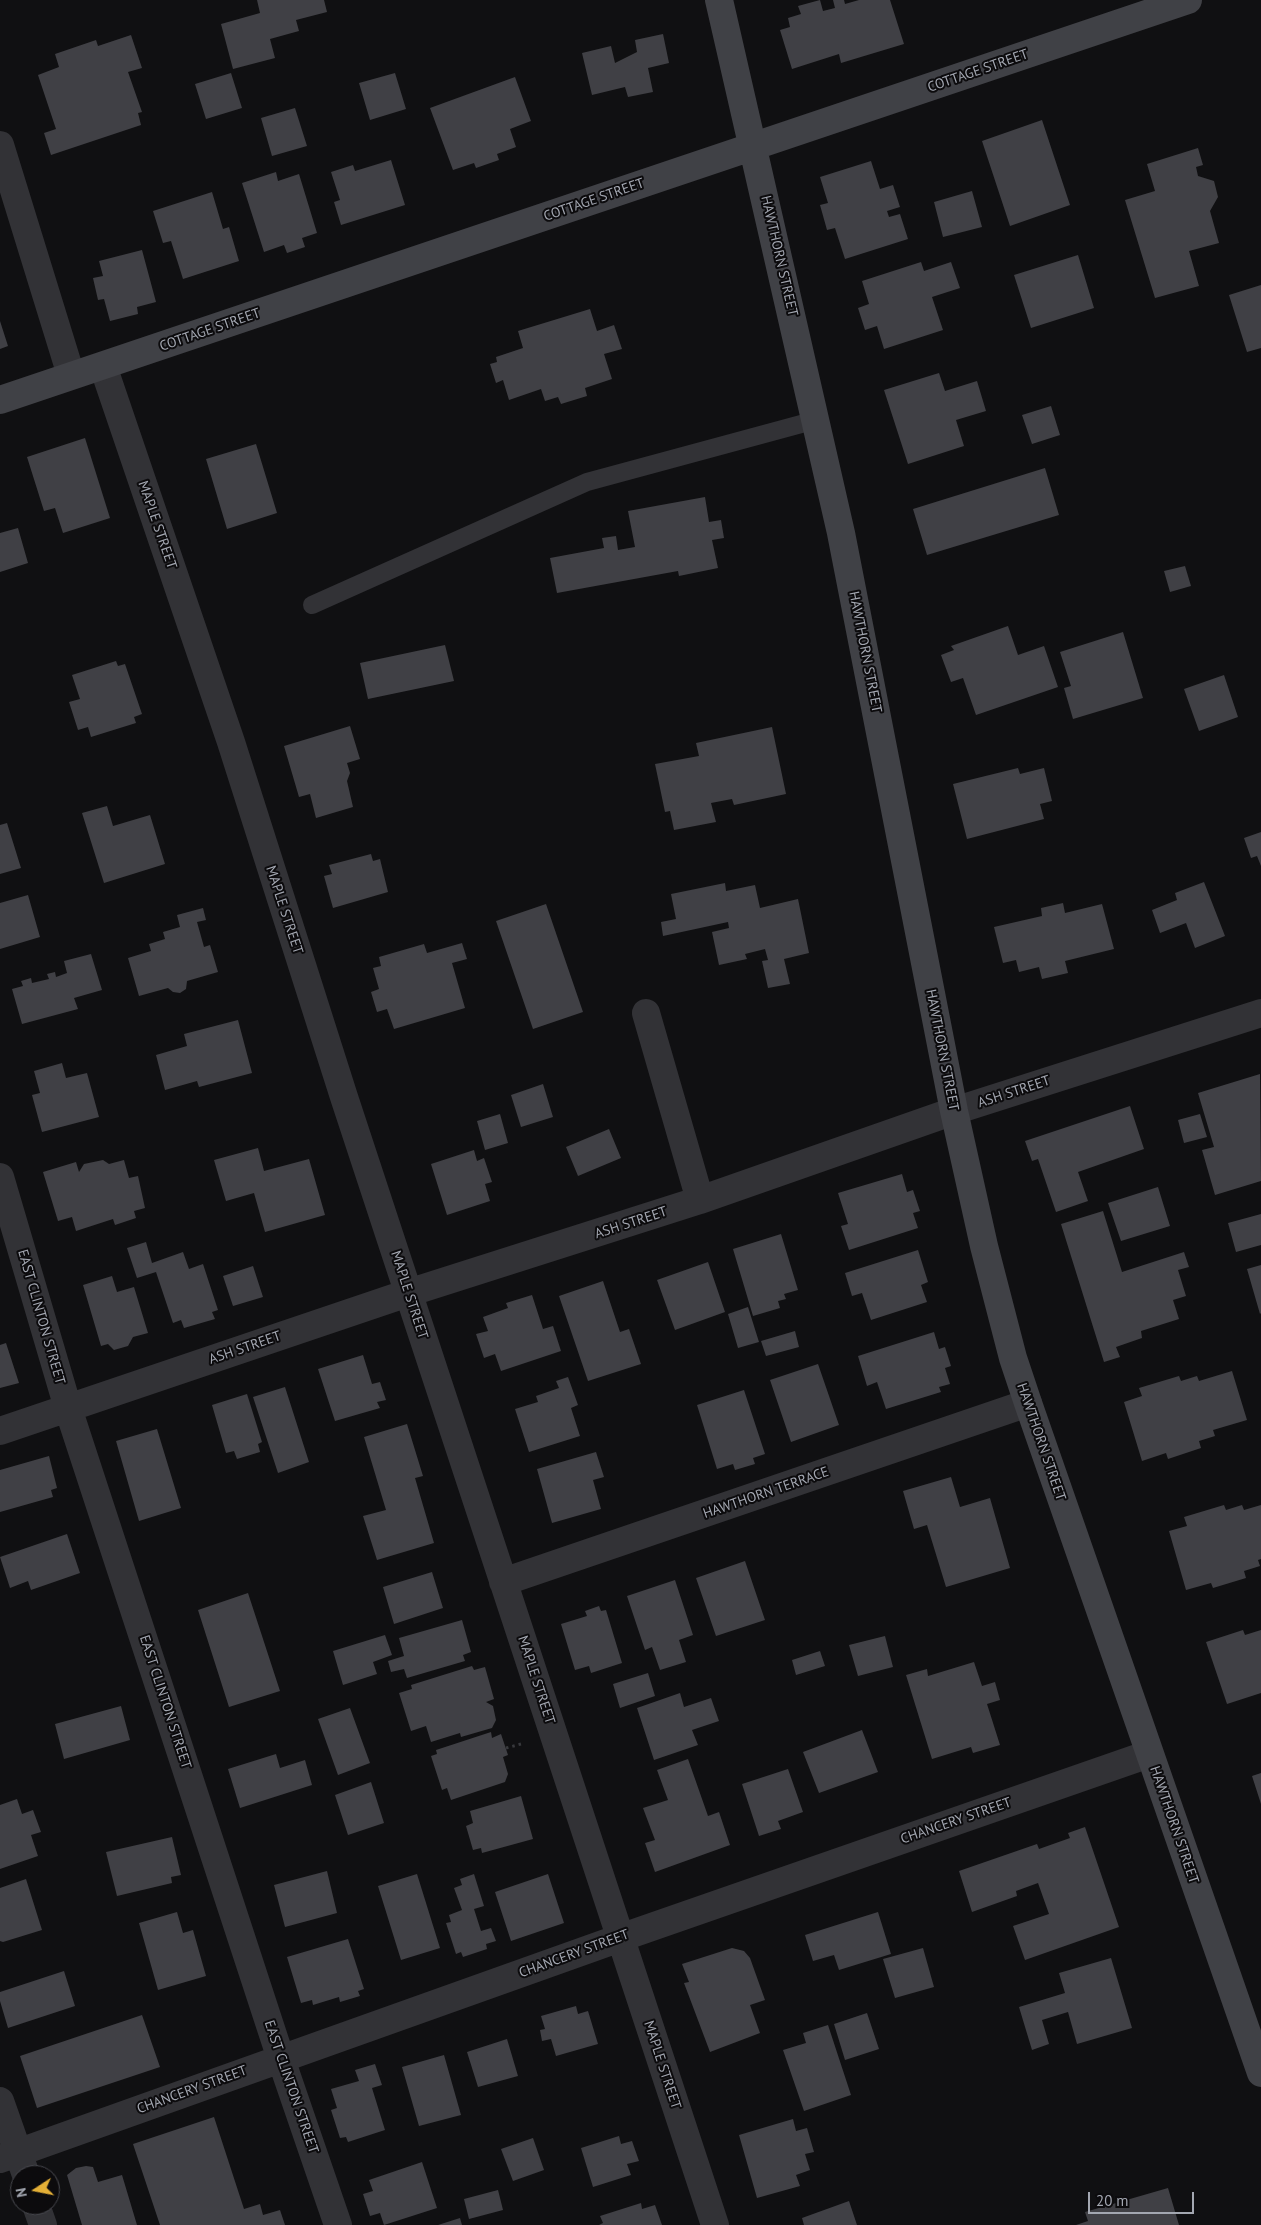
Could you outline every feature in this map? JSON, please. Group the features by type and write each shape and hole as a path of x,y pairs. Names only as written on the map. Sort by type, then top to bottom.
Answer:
{"main road":[{"name":"HAWTHORN STREET","path":"719,0 816,420 860,624 954,1111 998,1304 1028,1403 1261,2073"},
{"name":"COTTAGE STREET","path":"0,400 1188,0"}],"street":[{"path":"0,145 71,375"},
{"name":"MAPLE STREET","path":"103,366 231,742 408,1293 715,2225"},
{"path":"646,1012 700,1200"},
{"name":"ASH STREET","path":"0,1431 408,1293 700,1200 954,1111 1261,1014"},
{"name":"EAST CLINTON STREET","path":"0,1176 68,1408 281,2059 338,2225"},
{"name":"HAWTHORN TERRACE","path":"504,1582 1028,1403"},
{"name":"CHANCERY STREET","path":"15,2162 281,2059 620,1938 1149,1754"},
{"path":"0,2101 15,2162"}],"lane":[{"path":"312,605 587,482 816,420"}],"path":[{"path":"506,1748 521,1744"}],"building":[{"path":"257,0 324,0 327,12 296,20 299,31 270,39 275,58 233,69 221,24 260,13"},
{"path":"820,0 823,11 835,8 833,0 844,0 845,4 859,0 890,0 904,44 841,63 839,54 792,69 780,30 790,27 788,18 801,14 798,6"},
{"path":"663,34 669,63 648,68 653,92 628,97 625,87 592,95 582,53 611,46 615,63 637,52 635,40"},
{"path":"131,35 142,68 128,72 142,112 138,113 141,125 51,155 44,133 56,129 38,75 59,67 55,54 96,40 98,46"},
{"path":"231,73 242,108 206,119 195,84"},
{"path":"395,73 406,109 370,120 359,83"},
{"path":"515,77 531,121 510,129 516,147 497,154 499,160 476,168 474,163 453,170 430,108"},
{"path":"295,108 307,146 272,156 261,118"},
{"path":"1042,120 1070,205 1010,226 982,141"},
{"path":"1198,148 1203,165 1196,167 1198,176 1214,181 1218,197 1210,211 1219,243 1189,251 1199,286 1155,298 1125,200 1155,191 1147,164"},
{"path":"391,160 405,205 341,225 334,202 340,200 331,172 353,165 355,171"},
{"path":"871,161 880,189 893,185 900,207 887,211 889,217 900,214 908,239 845,259 835,228 827,230 820,205 828,203 820,177"},
{"path":"276,172 278,181 299,174 317,233 302,238 305,247 287,253 284,245 264,252 242,183"},
{"path":"972,191 982,227 943,237 934,202"},
{"path":"212,192 223,229 229,227 239,261 183,279 171,241 163,243 153,211"},
{"path":"142,250 156,302 137,307 138,314 110,321 104,299 98,300 93,278 103,276 99,261"},
{"path":"1078,255 1094,308 1031,328 1014,275"},
{"path":"921,262 924,271 951,262 960,288 932,297 943,330 884,349 877,326 865,330 858,308 869,304 862,281"},
{"path":"1261,285 1261,348 1247,352 1229,295"},
{"path":"590,309 597,331 614,325 622,349 604,354 612,379 585,388 587,396 561,404 558,397 545,401 541,389 509,400 503,380 496,383 490,364 497,362 496,357 523,348 518,331"},
{"path":"0,321 8,346 0,349"},
{"path":"939,373 945,391 977,381 986,411 956,420 964,446 908,464 884,390"},
{"path":"1051,406 1060,435 1032,444 1022,415"},
{"path":"85,438 110,518 63,533 55,508 44,511 27,457"},
{"path":"256,444 277,513 227,529 206,459"},
{"path":"1045,468 1059,515 927,555 913,509"},
{"path":"705,497 709,522 721,520 724,538 712,540 718,568 679,576 678,571 557,593 550,558 604,548 602,538 616,536 618,550 635,547 628,511"},
{"path":"18,528 28,563 0,572 0,533"},
{"path":"1185,566 1191,586 1170,592 1164,571"},
{"path":"1008,626 1018,655 1044,646 1058,687 976,715 963,678 951,682 941,655 954,650 951,646"},
{"path":"1123,632 1143,698 1073,719 1064,688 1071,686 1060,652"},
{"path":"445,645 454,681 368,699 360,663"},
{"path":"116,661 118,666 125,664 142,714 134,717 136,723 91,737 88,727 78,730 69,702 80,699 72,675"},
{"path":"1224,675 1238,717 1199,731 1184,689"},
{"path":"350,726 360,759 347,763 350,773 347,781 353,807 316,818 310,794 299,797 284,746"},
{"path":"772,727 786,794 734,805 732,799 711,803 716,822 674,830 670,811 665,812 655,764 699,756 696,743"},
{"path":"1018,768 1020,774 1044,768 1052,801 1040,804 1044,819 967,839 953,784"},
{"path":"107,806 113,826 150,815 165,864 104,883 82,813"},
{"path":"7,823 21,868 0,874 0,825"},
{"path":"1261,832 1261,866 1257,856 1251,858 1244,838"},
{"path":"371,854 373,861 380,859 388,892 333,908 324,876 332,874 329,865"},
{"path":"1204,882 1225,936 1195,948 1186,923 1160,933 1152,910 1177,900 1175,893"},
{"path":"725,883 726,891 755,885 760,908 798,899 809,953 784,959 790,984 768,988 762,961 768,960 765,949 745,954 747,959 719,965 712,932 729,928 728,922 663,936 661,922 676,919 671,894"},
{"path":"28,895 40,937 0,949 0,903"},
{"path":"1063,903 1065,913 1102,904 1114,949 1065,961 1068,973 1042,979 1039,967 1019,972 1016,960 1003,963 994,927 1042,916 1041,908"},
{"path":"546,904 583,1012 533,1029 496,921"},
{"path":"203,908 206,920 197,922 204,947 210,945 218,972 187,981 186,989 180,993 173,992 168,988 139,996 128,958 151,951 149,944 165,939 163,932 180,927 177,915"},
{"path":"462,943 467,959 452,963 465,1008 394,1029 387,1009 377,1012 371,992 379,989 373,968 381,966 379,957 424,944 427,953"},
{"path":"91,954 102,990 74,998 78,1009 22,1024 12,989 23,986 21,981 31,978 32,983 49,979 47,974 55,972 56,977 67,973 64,961"},
{"path":"238,1020 252,1073 199,1087 197,1081 165,1090 156,1055 187,1046 184,1034"},
{"path":"62,1063 66,1078 87,1073 99,1117 42,1132 32,1095 40,1093 34,1071"},
{"path":"1260,1074 1261,1181 1215,1195 1202,1150 1214,1147 1198,1093"},
{"path":"543,1084 553,1117 521,1127 511,1095"},
{"path":"1130,1106 1144,1149 1078,1172 1088,1201 1056,1212 1038,1159 1032,1161 1025,1141"},
{"path":"500,1114 508,1143 485,1150 477,1121"},
{"path":"1200,1114 1207,1137 1184,1143 1178,1120"},
{"path":"609,1129 621,1158 578,1176 566,1147"},
{"path":"258,1148 264,1171 309,1159 325,1215 265,1232 254,1193 226,1201 214,1160"},
{"path":"474,1150 477,1161 484,1158 492,1182 485,1184 490,1201 447,1215 431,1164"},
{"path":"103,1160 109,1164 124,1160 129,1178 138,1176 145,1208 134,1211 136,1218 115,1225 113,1219 76,1231 72,1217 58,1221 43,1172 76,1162 79,1172 84,1164"},
{"path":"902,1174 907,1192 913,1190 920,1211 913,1213 918,1228 849,1250 841,1226 848,1224 838,1193"},
{"path":"1158,1187 1170,1226 1121,1241 1108,1203"},
{"path":"1103,1211 1122,1272 1184,1252 1189,1267 1178,1270 1186,1296 1173,1300 1179,1319 1141,1331 1142,1338 1116,1347 1120,1357 1104,1362 1061,1224"},
{"path":"1261,1214 1261,1245 1236,1252 1228,1223"},
{"path":"781,1234 798,1290 784,1294 786,1299 778,1301 780,1308 753,1316 733,1249"},
{"path":"146,1242 152,1263 183,1252 189,1269 203,1264 218,1310 212,1312 215,1319 184,1328 181,1320 173,1323 156,1272 137,1278 127,1248"},
{"path":"918,1250 928,1282 921,1285 927,1302 871,1320 862,1293 852,1296 845,1273"},
{"path":"708,1262 725,1312 675,1330 657,1280"},
{"path":"1261,1265 1261,1313 1260,1314 1247,1269"},
{"path":"253,1266 263,1297 233,1306 223,1276"},
{"path":"112,1276 117,1292 134,1287 148,1333 133,1337 128,1346 114,1350 108,1344 101,1346 83,1285"},
{"path":"603,1281 620,1332 629,1329 641,1364 588,1381 559,1296"},
{"path":"532,1295 543,1329 553,1326 561,1351 501,1371 495,1354 484,1358 476,1334 488,1331 483,1317 508,1308 506,1303"},
{"path":"748,1307 759,1342 738,1348 728,1314"},
{"path":"795,1331 799,1347 766,1356 761,1341"},
{"path":"934,1332 939,1349 945,1347 951,1366 945,1368 950,1384 939,1387 941,1392 886,1409 877,1382 867,1386 858,1356"},
{"path":"6,1343 19,1383 0,1388 0,1345"},
{"path":"363,1355 372,1384 380,1382 386,1400 377,1402 380,1408 335,1421 318,1369"},
{"path":"818,1364 839,1425 791,1442 770,1380"},
{"path":"1232,1371 1247,1420 1213,1430 1215,1436 1199,1441 1201,1448 1168,1459 1166,1453 1142,1461 1124,1402 1142,1396 1139,1388 1179,1376 1181,1381 1197,1376 1199,1381"},
{"path":"568,1377 578,1405 571,1408 580,1436 529,1452 515,1409 538,1402 536,1396 559,1388 556,1381"},
{"path":"285,1387 309,1462 278,1473 253,1397"},
{"path":"744,1390 765,1454 753,1458 755,1464 735,1470 733,1464 717,1469 697,1405"},
{"path":"247,1394 262,1442 258,1444 260,1452 237,1459 234,1451 226,1453 212,1405"},
{"path":"407,1424 423,1476 415,1478 434,1543 377,1560 363,1516 386,1510 364,1437"},
{"path":"157,1429 181,1508 139,1521 116,1441"},
{"path":"596,1452 604,1477 593,1480 601,1509 552,1523 537,1469"},
{"path":"49,1456 57,1488 51,1490 53,1497 0,1512 0,1470"},
{"path":"951,1477 960,1507 990,1498 1010,1568 946,1587 927,1525 914,1529 903,1491"},
{"path":"1224,1505 1226,1510 1242,1505 1244,1510 1261,1505 1261,1559 1258,1560 1260,1566 1244,1571 1246,1578 1213,1588 1211,1583 1186,1590 1169,1531 1187,1526 1184,1517"},
{"path":"67,1534 80,1573 31,1590 28,1581 10,1588 0,1557"},
{"path":"745,1561 765,1620 716,1636 696,1578"},
{"path":"432,1572 443,1608 394,1624 383,1587"},
{"path":"675,1580 693,1635 679,1640 686,1662 660,1670 652,1647 645,1650 627,1596"},
{"path":"248,1593 280,1691 229,1707 198,1610"},
{"path":"599,1606 601,1611 606,1610 622,1663 591,1673 589,1666 575,1670 561,1624 587,1616 585,1611"},
{"path":"462,1620 471,1652 463,1655 465,1661 407,1678 404,1669 391,1672 388,1661 404,1656 399,1638"},
{"path":"1243,1630 1245,1635 1261,1630 1261,1693 1227,1704 1206,1642"},
{"path":"385,1635 392,1655 373,1662 377,1674 343,1685 333,1651"},
{"path":"885,1636 893,1667 858,1676 849,1645"},
{"path":"820,1651 825,1666 796,1675 792,1660"},
{"path":"974,1662 982,1686 995,1682 1000,1700 987,1704 1000,1745 973,1753 971,1747 932,1759 906,1675 927,1669 928,1676"},
{"path":"472,1666 474,1670 485,1667 494,1699 486,1702 493,1706 496,1720 492,1728 461,1737 460,1733 431,1742 426,1726 411,1731 399,1693 412,1689 411,1685"},
{"path":"648,1673 655,1696 620,1708 613,1684"},
{"path":"680,1693 684,1707 711,1698 719,1721 692,1730 698,1745 654,1760 637,1708"},
{"path":"121,1706 130,1740 64,1759 55,1724"},
{"path":"350,1708 370,1763 338,1775 318,1719"},
{"path":"862,1730 878,1772 819,1793 803,1752"},
{"path":"491,1732 492,1738 501,1734 508,1755 503,1757 508,1774 505,1782 451,1800 447,1788 442,1790 431,1756 437,1754 436,1750"},
{"path":"276,1754 280,1768 305,1760 312,1785 240,1808 228,1769"},
{"path":"688,1759 708,1816 719,1812 730,1845 655,1872 645,1843 655,1840 643,1808 668,1800 657,1770"},
{"path":"788,1769 803,1812 778,1821 781,1829 759,1836 742,1784"},
{"path":"1261,1773 1261,1804 1252,1776"},
{"path":"371,1782 384,1823 348,1835 335,1795"},
{"path":"521,1796 533,1839 482,1853 481,1848 473,1850 466,1826 473,1823 470,1811"},
{"path":"17,1799 22,1814 33,1810 41,1832 31,1835 38,1856 0,1869 0,1805"},
{"path":"1085,1827 1119,1927 1025,1960 1013,1926 1049,1914 1038,1883 1016,1891 1017,1896 972,1912 959,1871 1037,1844 1039,1849 1070,1838 1068,1833"},
{"path":"172,1837 181,1875 171,1877 172,1883 117,1896 106,1852"},
{"path":"327,1871 337,1913 285,1927 274,1885"},
{"path":"417,1874 440,1948 401,1960 378,1886"},
{"path":"474,1874 484,1906 474,1909 481,1931 491,1928 496,1941 486,1944 487,1949 463,1957 461,1952 456,1954 446,1923 451,1922 449,1915 462,1910 454,1888 462,1885 460,1879"},
{"path":"548,1874 564,1923 511,1941 495,1892"},
{"path":"26,1879 42,1930 3,1942 0,1941 0,1888"},
{"path":"177,1912 183,1933 193,1930 206,1976 158,1990 139,1923"},
{"path":"878,1912 891,1954 839,1970 834,1955 813,1961 805,1935"},
{"path":"348,1939 364,1989 358,1991 360,1996 340,2002 339,1997 313,2005 312,2000 301,2003 287,1957"},
{"path":"732,1948 744,1951 750,1958 765,2000 750,2005 760,2033 710,2052 684,1983 689,1982 682,1964"},
{"path":"923,1948 934,1987 895,1998 883,1959"},
{"path":"1111,1958 1132,2028 1077,2044 1068,2012 1042,2020 1049,2044 1032,2050 1019,2007 1065,1993 1059,1973"},
{"path":"64,1971 75,2006 8,2028 0,2001 0,1992"},
{"path":"576,2006 578,2014 588,2011 598,2044 556,2056 551,2039 542,2041 540,2030 545,2029 541,2016"},
{"path":"867,2013 879,2049 845,2060 834,2024"},
{"path":"142,2015 160,2067 37,2108 20,2056"},
{"path":"828,2025 851,2095 804,2111 783,2050 806,2043 803,2033"},
{"path":"507,2039 518,2076 478,2087 467,2052"},
{"path":"444,2055 461,2115 419,2126 402,2067"},
{"path":"375,2064 382,2085 372,2088 385,2130 348,2142 346,2137 340,2138 331,2110 337,2108 331,2089 359,2081 355,2070"},
{"path":"214,2117 244,2209 260,2204 263,2215 280,2210 285,2225 160,2225 133,2144"},
{"path":"793,2119 796,2131 807,2128 814,2152 805,2154 810,2170 796,2175 800,2186 757,2198 739,2135"},
{"path":"619,2136 621,2144 632,2141 639,2161 627,2164 631,2175 593,2187 581,2148"},
{"path":"533,2138 544,2170 513,2181 501,2149"},
{"path":"422,2162 437,2208 384,2225 380,2213 370,2216 363,2194 373,2191 369,2180"},
{"path":"93,2167 98,2182 122,2175 137,2225 82,2225 67,2175 76,2168"},
{"path":"1168,2188 1179,2225 1076,2225 1088,2221 1085,2212"},
{"path":"498,2190 503,2210 469,2219 464,2199"},
{"path":"849,2201 857,2225 804,2225 802,2218"},
{"path":"641,2203 642,2209 655,2205 662,2225 599,2225 603,2223 600,2216"},
{"path":"460,2218 462,2225 438,2225"}]}
